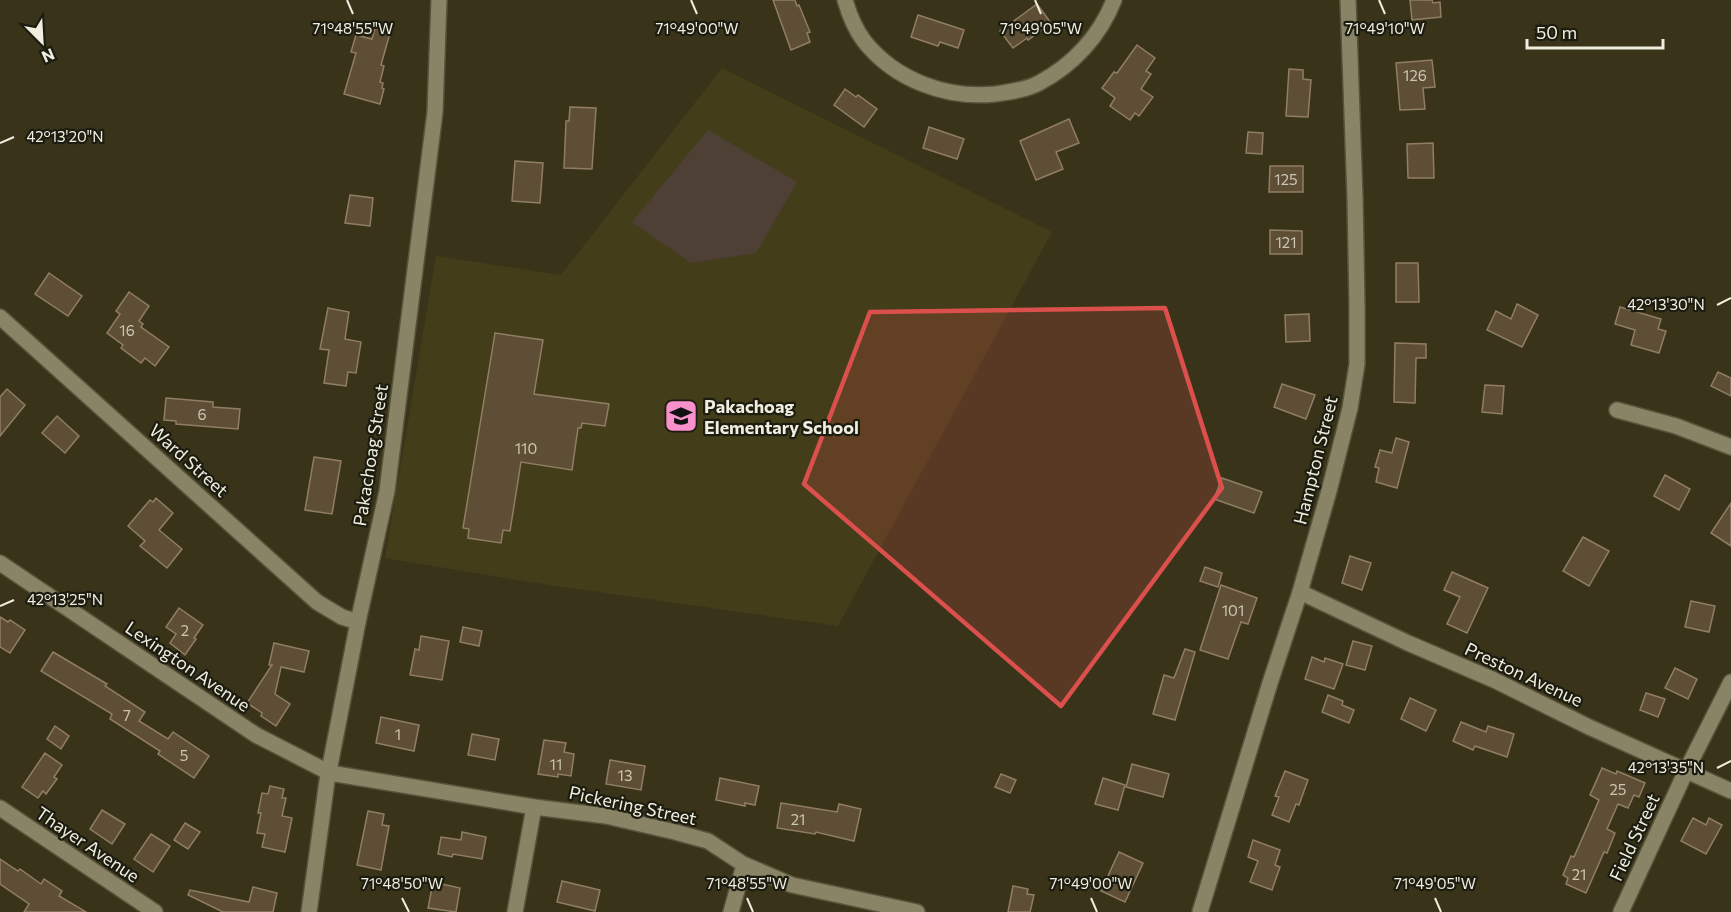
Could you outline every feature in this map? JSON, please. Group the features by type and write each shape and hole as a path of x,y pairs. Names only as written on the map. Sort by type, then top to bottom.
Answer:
{"street":[{"name":"Pakachoag Street","path":"309,912 330,772 358,622 387,491 435,112 440,0"},
{"path":"845,0 850,17 864,41 884,61 907,77 934,89 979,95 1012,92 1037,84 1062,69 1075,59 1100,28 1114,0"},
{"name":"Hampton Street","path":"1200,912 1300,592 1350,408 1357,364 1355,198 1348,0"},
{"name":"Ward Street","path":"0,317 317,602 342,617 358,622"},
{"path":"1617,410 1676,426 1731,447"},
{"name":"Lexington Avenue","path":"0,563 256,735 330,772"},
{"name":"Preston Avenue","path":"1300,592 1731,791"},
{"name":"Field Street","path":"1621,912 1686,771 1731,682"},
{"name":"Pickering Street","path":"330,772 534,807 606,816 675,832 708,841 744,865 792,885 917,912"},
{"path":"515,912 534,807"},
{"name":"Thayer Avenue","path":"0,808 155,912"},
{"path":"731,912 744,865"}],"highlighted area":[{"path":"1165,308 1222,488 1061,706 804,484 870,312"}],"shaded area":[{"name":"Pakachoag Elementary School","path":"722,68 1052,232 838,626 529,582 385,558 436,256 561,275"},
{"path":"708,130 797,182 756,253 691,263 632,222"}],"building":[{"path":"773,0 795,0 810,32 807,33 810,42 791,50"},
{"path":"1410,0 1440,2 1441,17 1412,20"},
{"path":"1037,4 1051,23 1013,48 1000,31"},
{"path":"918,15 964,30 958,48 940,42 938,46 911,37"},
{"path":"375,28 390,33 381,65 384,66 380,82 383,83 382,88 384,89 380,104 344,94 356,53 351,52 356,35 372,39"},
{"path":"1137,45 1155,58 1146,71 1151,74 1141,89 1153,97 1139,116 1135,113 1130,120 1110,106 1115,98 1102,88 1114,72 1117,73"},
{"path":"1432,60 1435,87 1423,88 1425,109 1400,110 1396,63"},
{"path":"1289,69 1303,70 1303,79 1311,80 1308,117 1286,116"},
{"path":"845,89 856,97 858,95 877,109 864,127 834,105"},
{"path":"570,107 596,108 592,169 564,168 566,121 569,121"},
{"path":"1069,119 1079,143 1056,152 1063,169 1036,180 1020,141"},
{"path":"929,127 964,139 957,159 923,148"},
{"path":"1248,132 1263,133 1262,154 1246,153"},
{"path":"1433,143 1434,178 1408,178 1407,144"},
{"path":"515,161 543,163 540,203 512,201"},
{"path":"1270,166 1303,166 1303,192 1269,192"},
{"path":"350,195 373,198 370,226 345,223"},
{"path":"1270,230 1302,231 1302,254 1270,254"},
{"path":"1396,263 1418,263 1419,302 1396,302"},
{"path":"49,273 82,296 68,316 35,294"},
{"path":"129,292 149,306 139,321 143,324 141,327 169,347 155,366 145,358 141,363 121,348 123,345 107,333 120,314 116,311"},
{"path":"1517,304 1538,315 1522,347 1487,330 1496,311 1511,319"},
{"path":"1620,307 1661,319 1658,329 1666,331 1659,353 1631,345 1635,330 1615,324"},
{"path":"328,308 349,312 345,339 361,342 356,373 348,372 346,386 324,383 329,350 320,349"},
{"path":"1309,314 1310,341 1286,342 1285,315"},
{"path":"495,333 543,340 534,394 609,404 605,426 582,423 581,428 578,428 572,470 521,462 510,531 503,530 501,543 468,538 469,529 463,528"},
{"path":"1395,343 1426,344 1426,358 1416,358 1415,403 1394,402"},
{"path":"1718,372 1731,378 1731,396 1711,386"},
{"path":"1282,384 1315,395 1306,419 1274,407"},
{"path":"1485,385 1504,386 1502,414 1482,412"},
{"path":"7,389 25,405 0,436 0,397"},
{"path":"166,398 213,402 213,407 240,409 238,429 176,424 176,421 164,420"},
{"path":"57,416 79,436 65,453 42,433"},
{"path":"1396,438 1409,442 1397,488 1376,482 1379,468 1375,467 1380,450 1392,453"},
{"path":"314,457 341,461 332,514 305,510"},
{"path":"1665,475 1690,489 1679,510 1654,496"},
{"path":"1222,478 1262,492 1254,513 1214,499"},
{"path":"156,498 173,513 159,530 182,549 167,568 140,546 145,541 128,526 150,500 153,502"},
{"path":"1731,503 1731,546 1711,533"},
{"path":"1583,537 1609,551 1589,586 1563,571"},
{"path":"1350,556 1371,563 1362,590 1342,583"},
{"path":"1205,567 1222,573 1218,587 1200,581"},
{"path":"1452,572 1488,588 1467,633 1447,624 1460,597 1444,590"},
{"path":"1221,585 1257,598 1248,624 1241,622 1228,659 1200,650"},
{"path":"1691,601 1715,606 1709,632 1685,627"},
{"path":"179,608 203,625 185,655 170,643 176,634 166,627"},
{"path":"0,617 8,622 10,620 25,630 10,653 0,647"},
{"path":"463,627 482,631 479,646 460,642"},
{"path":"421,636 449,641 442,680 410,675 415,649 419,650"},
{"path":"1353,641 1372,646 1365,670 1346,665"},
{"path":"274,643 309,651 304,672 281,667 275,694 290,704 276,726 247,703 272,665 269,665"},
{"path":"1185,649 1195,652 1175,720 1153,714 1164,675 1174,678"},
{"path":"53,652 107,684 105,686 145,712 139,721 168,739 173,732 209,756 194,778 158,754 160,751 110,719 112,714 41,671"},
{"path":"1312,657 1324,662 1325,658 1343,664 1334,689 1305,679"},
{"path":"1675,668 1697,679 1688,699 1665,688"},
{"path":"1646,693 1665,699 1658,717 1640,710"},
{"path":"1328,695 1343,701 1342,705 1354,710 1349,723 1322,712"},
{"path":"1410,698 1436,710 1426,731 1401,719"},
{"path":"381,717 419,725 414,751 376,743"},
{"path":"1461,722 1486,732 1488,726 1514,734 1507,757 1475,746 1473,750 1453,741"},
{"path":"55,726 69,736 61,749 47,739"},
{"path":"472,734 499,739 495,760 468,755"},
{"path":"544,740 566,743 564,752 574,754 571,776 538,774"},
{"path":"45,753 62,765 54,777 57,779 46,794 43,791 38,798 22,787"},
{"path":"610,760 645,766 641,790 606,784"},
{"path":"1132,764 1169,774 1163,797 1126,787"},
{"path":"1602,768 1616,774 1617,771 1645,783 1639,797 1634,795 1628,808 1618,804 1607,829 1615,833 1586,893 1566,884 1568,878 1563,875 1571,856 1574,857 1599,800 1590,795"},
{"path":"1285,771 1308,780 1299,805 1296,804 1289,822 1272,815 1279,797 1275,796"},
{"path":"1001,774 1016,780 1010,793 995,787"},
{"path":"720,778 759,786 755,805 745,803 745,806 716,800"},
{"path":"1103,778 1125,785 1118,810 1095,804"},
{"path":"270,786 284,789 282,798 286,798 282,816 292,818 285,852 262,847 265,834 257,833 262,793 268,794"},
{"path":"781,803 837,812 839,804 861,809 854,841 816,832 815,834 777,828"},
{"path":"102,810 125,824 112,844 90,829"},
{"path":"368,811 384,814 382,825 389,826 381,870 357,865"},
{"path":"1693,818 1706,825 1709,818 1722,825 1706,854 1681,841"},
{"path":"185,823 200,832 188,849 174,840"},
{"path":"462,832 486,837 482,859 438,854 441,837 461,840"},
{"path":"151,834 170,846 153,872 134,859"},
{"path":"1253,840 1280,850 1275,865 1280,867 1272,890 1250,882 1258,861 1248,857"},
{"path":"1119,852 1143,863 1125,902 1101,891"},
{"path":"0,859 18,871 20,869 41,884 44,879 62,891 59,896 86,912 24,912 29,904 0,884"},
{"path":"562,881 600,890 595,911 557,902"},
{"path":"433,882 460,888 456,912 428,908"},
{"path":"1013,886 1028,889 1027,894 1034,895 1030,912 1008,912"},
{"path":"253,887 277,893 273,912 223,912 188,895 190,890 249,902"}],"place":[{"name":"Pakachoag Elementary School","path":"681,416"}]}
